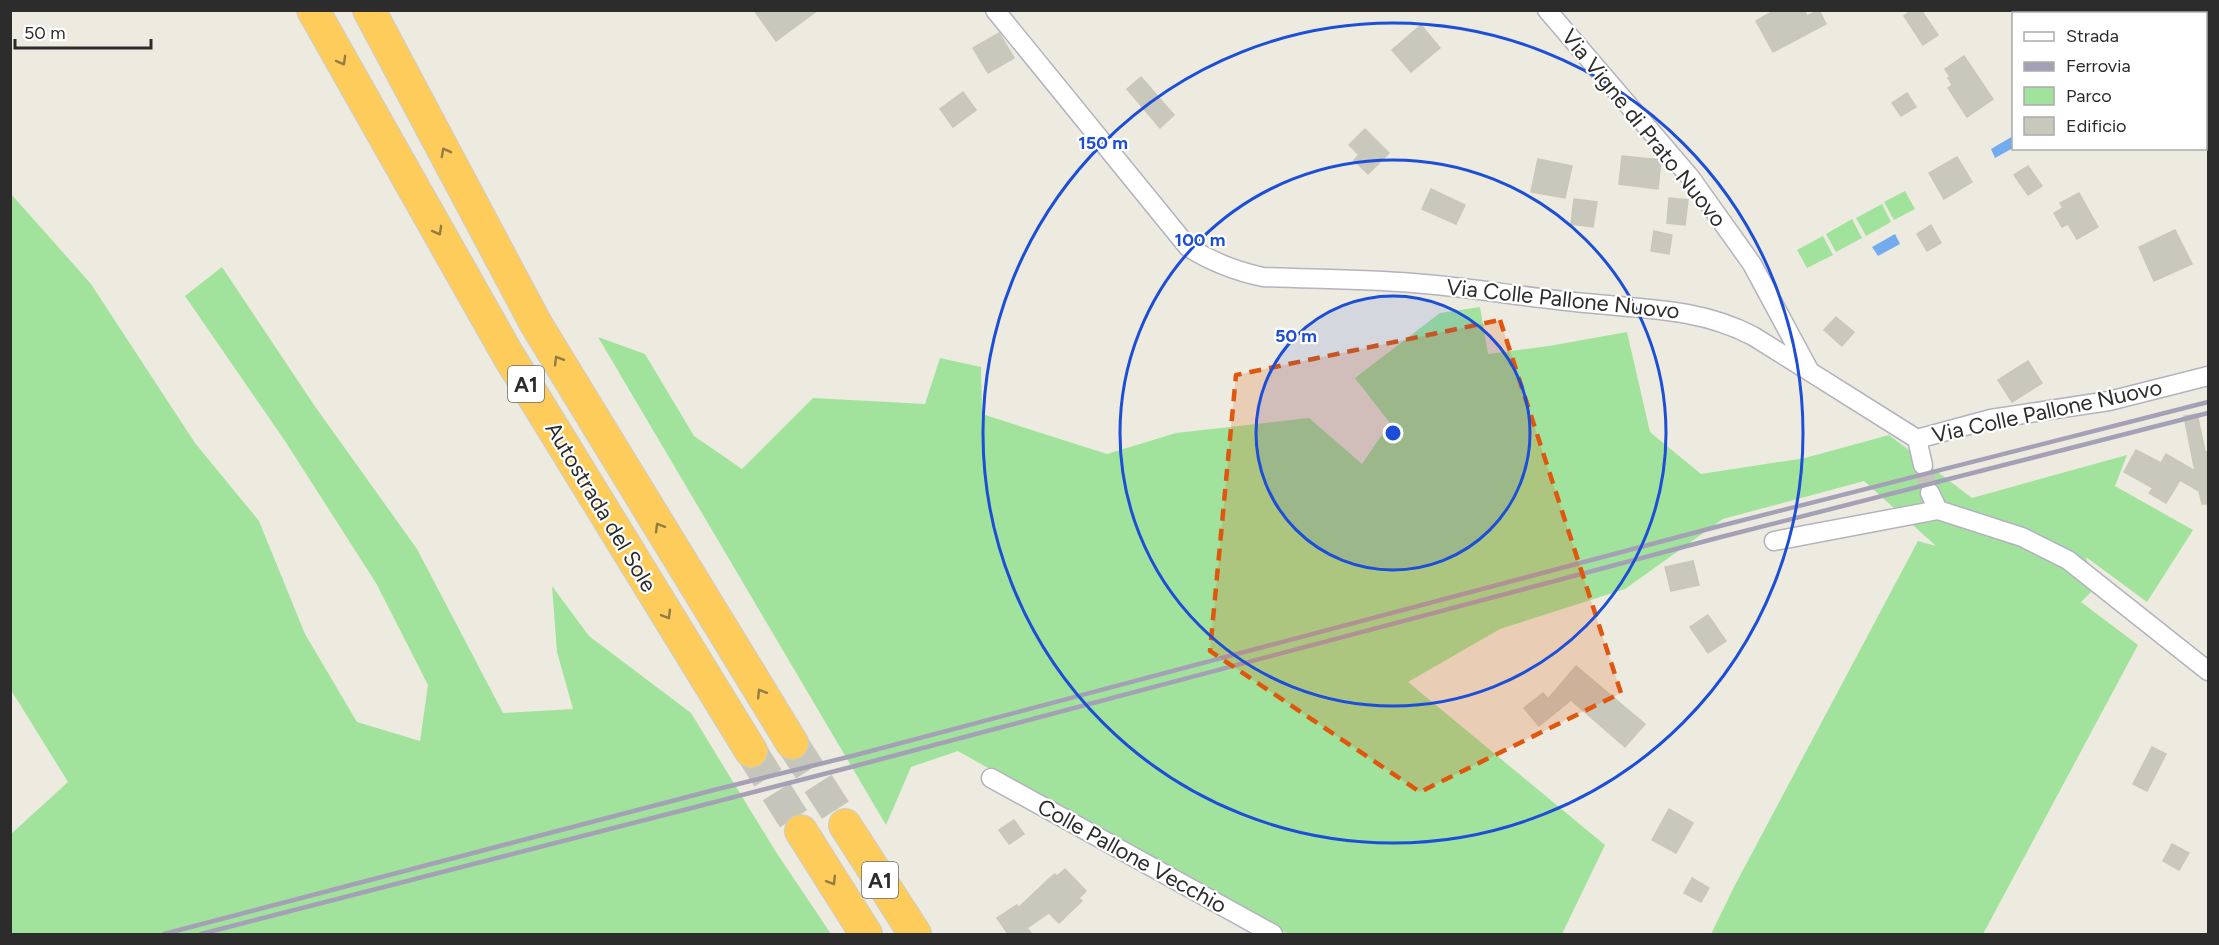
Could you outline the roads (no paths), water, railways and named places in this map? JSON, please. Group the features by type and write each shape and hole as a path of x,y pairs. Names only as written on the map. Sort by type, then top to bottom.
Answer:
{"highway":[{"name":"Autostrada del Sole","path":"314,10 508,355 751,751"},
{"name":"Autostrada del Sole","path":"369,10 536,324 792,743"},
{"name":"A1","path":"844,825 915,934"},
{"name":"A1","path":"801,831 866,934"}],"street":[{"name":"Via Colle Pallone Nuovo","path":"995,10 1188,247 1224,267 1263,277 1414,283 1689,313 1724,322 1740,329 1917,439 1991,418 2109,400 2208,376"},
{"name":"Via Vigne di Prato Nuovo","path":"1547,10 1697,187 1752,264 1810,372"},
{"path":"1917,439 1923,465"},
{"path":"1930,493 1938,510"},
{"path":"1774,541 1938,510 2022,537 2068,560 2208,671"},
{"name":"Colle Pallone Vecchio","path":"991,777 1273,934"}],"water":[{"path":"2012,137 2012,149 1995,158 1991,149"},
{"path":"1895,234 1900,244 1878,256 1872,247"}],"tunnel":[{"path":"1923,465 1930,493"},
{"path":"792,743 845,825"},
{"path":"751,751 801,831"}],"railway":[{"path":"164,934 852,756 1716,527 2208,402"},
{"path":"201,934 855,766 1721,537 2208,413"}]}
